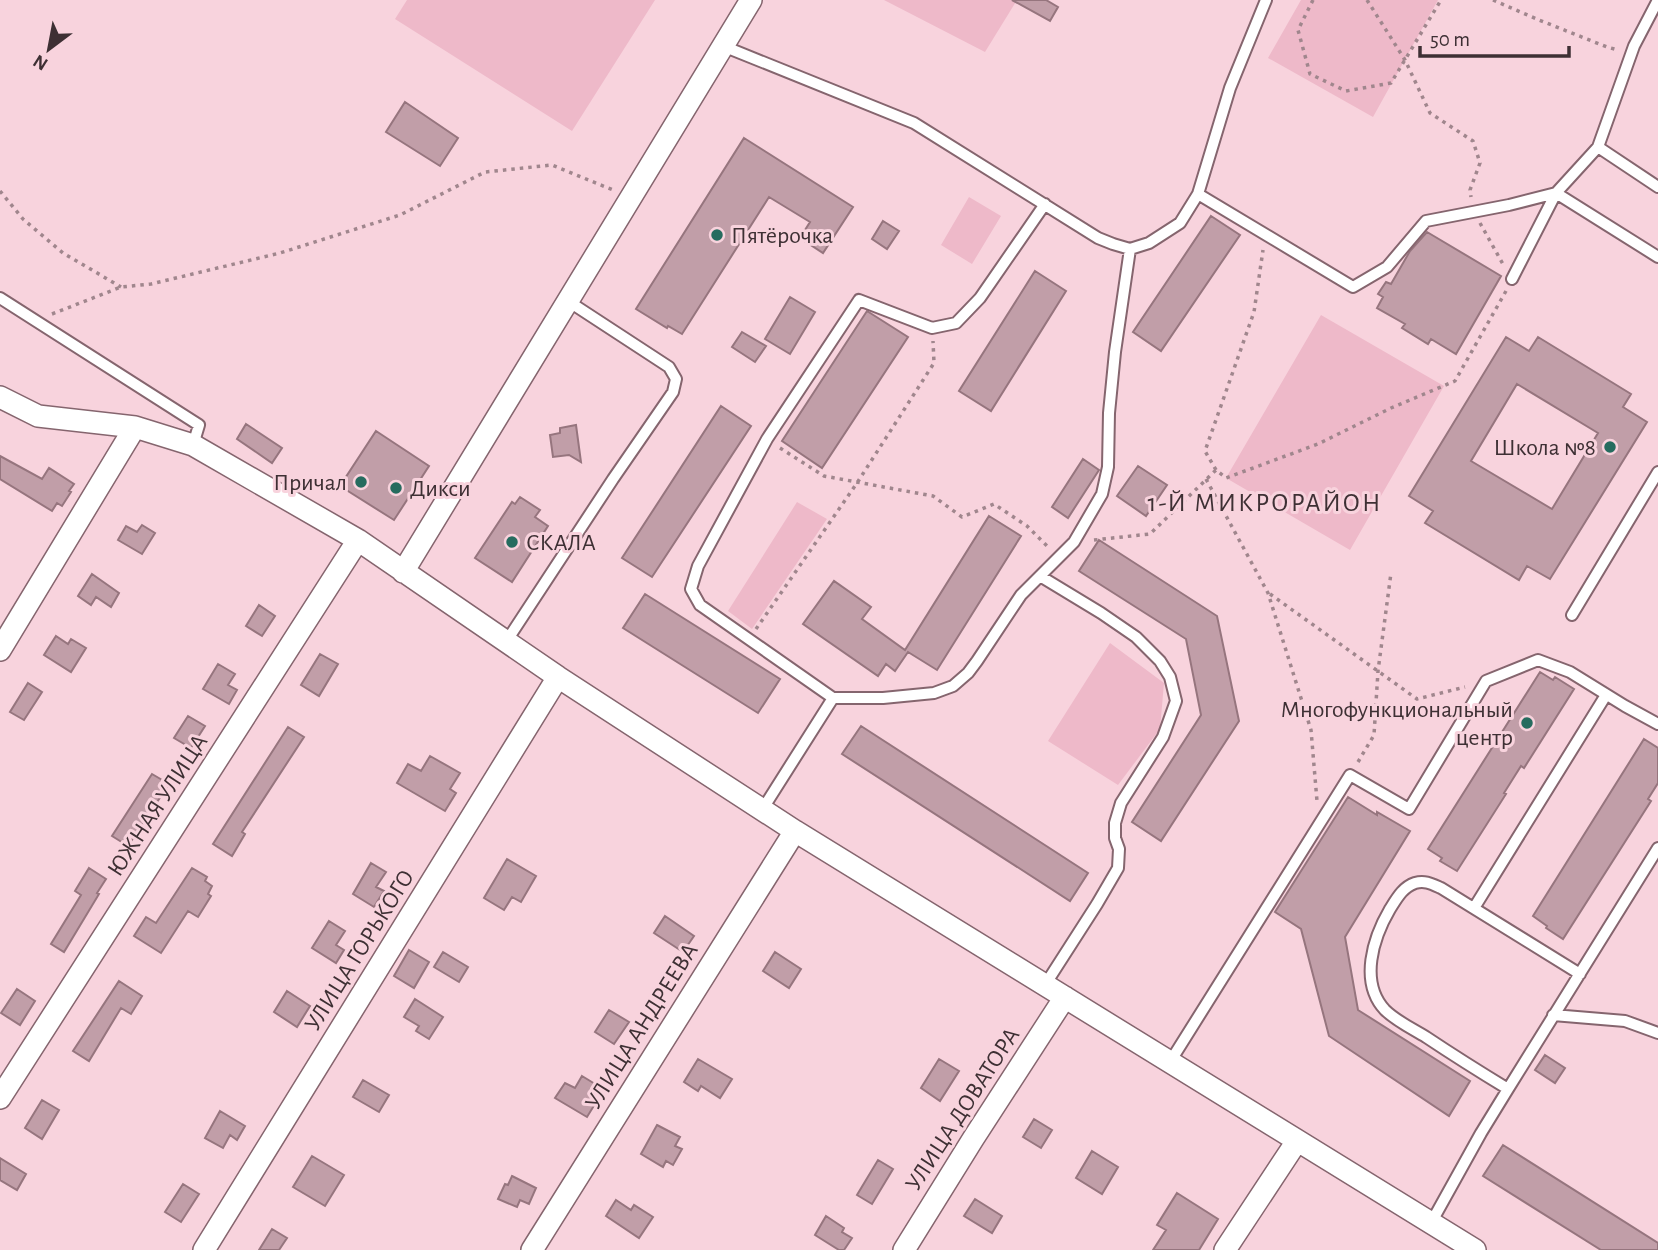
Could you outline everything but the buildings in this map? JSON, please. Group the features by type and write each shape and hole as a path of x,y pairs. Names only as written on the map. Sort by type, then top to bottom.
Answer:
{"street":[{"path":"403,572 751,0"},
{"path":"0,397 38,416 135,427 193,445 358,540 558,677 795,831 1475,1250"},
{"path":"0,650 135,427"},
{"name":"ЮЖНАЯ УЛИЦА","path":"0,1098 358,540"},
{"name":"УЛИЦА ГОРЬКОГО","path":"204,1250 558,677"},
{"name":"УЛИЦА АНДРЕЕВА","path":"532,1250 795,831"},
{"name":"УЛИЦА ДОВАТОРА","path":"904,1250 1065,997"},
{"path":"1225,1250 1297,1141"}],"lane":[{"path":"723,46 914,123 1098,238 1130,249 1149,243 1180,223 1198,194 1230,88 1266,0"},
{"path":"1512,279 1556,193 1598,147 1632,53 1658,0"},
{"path":"1598,147 1658,187"},
{"path":"1198,194 1353,287 1387,267 1426,221 1556,193 1658,257"},
{"path":"1045,204 980,298 956,323 932,328 859,300 766,439 698,566 691,589 700,605 833,698 934,693 953,686 968,673 1021,595 1074,541 1101,494 1108,467 1109,413 1115,352 1130,249"},
{"path":"0,298 199,425 193,445"},
{"path":"506,642 673,391 676,379 669,367 568,301"},
{"path":"1572,615 1658,472"},
{"path":"1040,576 1136,638 1160,661 1170,677 1175,701 1163,737 1121,803 1115,822 1115,838 1119,849 1118,868 1045,985"},
{"path":"1170,1062 1350,775 1409,809 1486,681 1538,660 1570,672 1658,724"},
{"path":"1474,908 1606,695"},
{"path":"762,810 833,698"},
{"path":"1431,1223 1508,1089 1658,848"},
{"path":"1508,1089 1385,1010 1375,993 1370,972 1373,949 1382,923 1405,888 1417,882 1428,882 1580,974"},
{"path":"1553,1016 1625,1021 1658,1033"}],"path":[{"path":"1313,0 1298,30 1310,74 1346,91 1391,83 1441,0"},
{"path":"1265,234 1254,312 1205,451 1216,470 1226,478 1318,444 1391,408 1455,381 1512,279 1474,212 1470,190 1480,163 1474,141 1430,113 1405,60 1367,0"},
{"path":"1493,0 1607,47 1632,53"},
{"path":"36,320 121,287 151,284 280,253 400,215 485,172 552,165 631,197"},
{"path":"0,191 23,219 63,253 121,287"},
{"path":"749,639 857,483 934,363 932,328"},
{"path":"766,439 824,476 933,496 962,517 995,504 1027,526 1059,557"},
{"path":"1074,541 1150,534 1216,470"},
{"path":"1206,479 1268,593 1311,730 1319,825"},
{"path":"1350,775 1374,734 1378,671 1391,573"},
{"path":"1268,593 1417,699 1486,681"}],"shaded area":[{"path":"407,0 655,0 572,131 395,19"},
{"path":"884,0 1017,0 985,52"},
{"path":"1301,0 1438,0 1373,117 1268,58"},
{"path":"969,197 1001,216 972,264 941,245"},
{"path":"1321,315 1444,386 1350,550 1226,478"},
{"path":"797,502 827,519 752,629 728,611"},
{"path":"1110,643 1164,683 1160,729 1118,785 1048,741"}],"place":[{"name":"Пятёрочка","path":"717,235"},
{"name":"Школа №8","path":"1610,447"},
{"name":"Причал","path":"361,482"},
{"name":"Дикси","path":"396,488"},
{"name":"СКАЛА","path":"512,542"},
{"name":"Многофункциональный центр","path":"1527,723"}],"district":[{"name":"1-Й МИКРОРАЙОН","path":"1265,502"}]}
